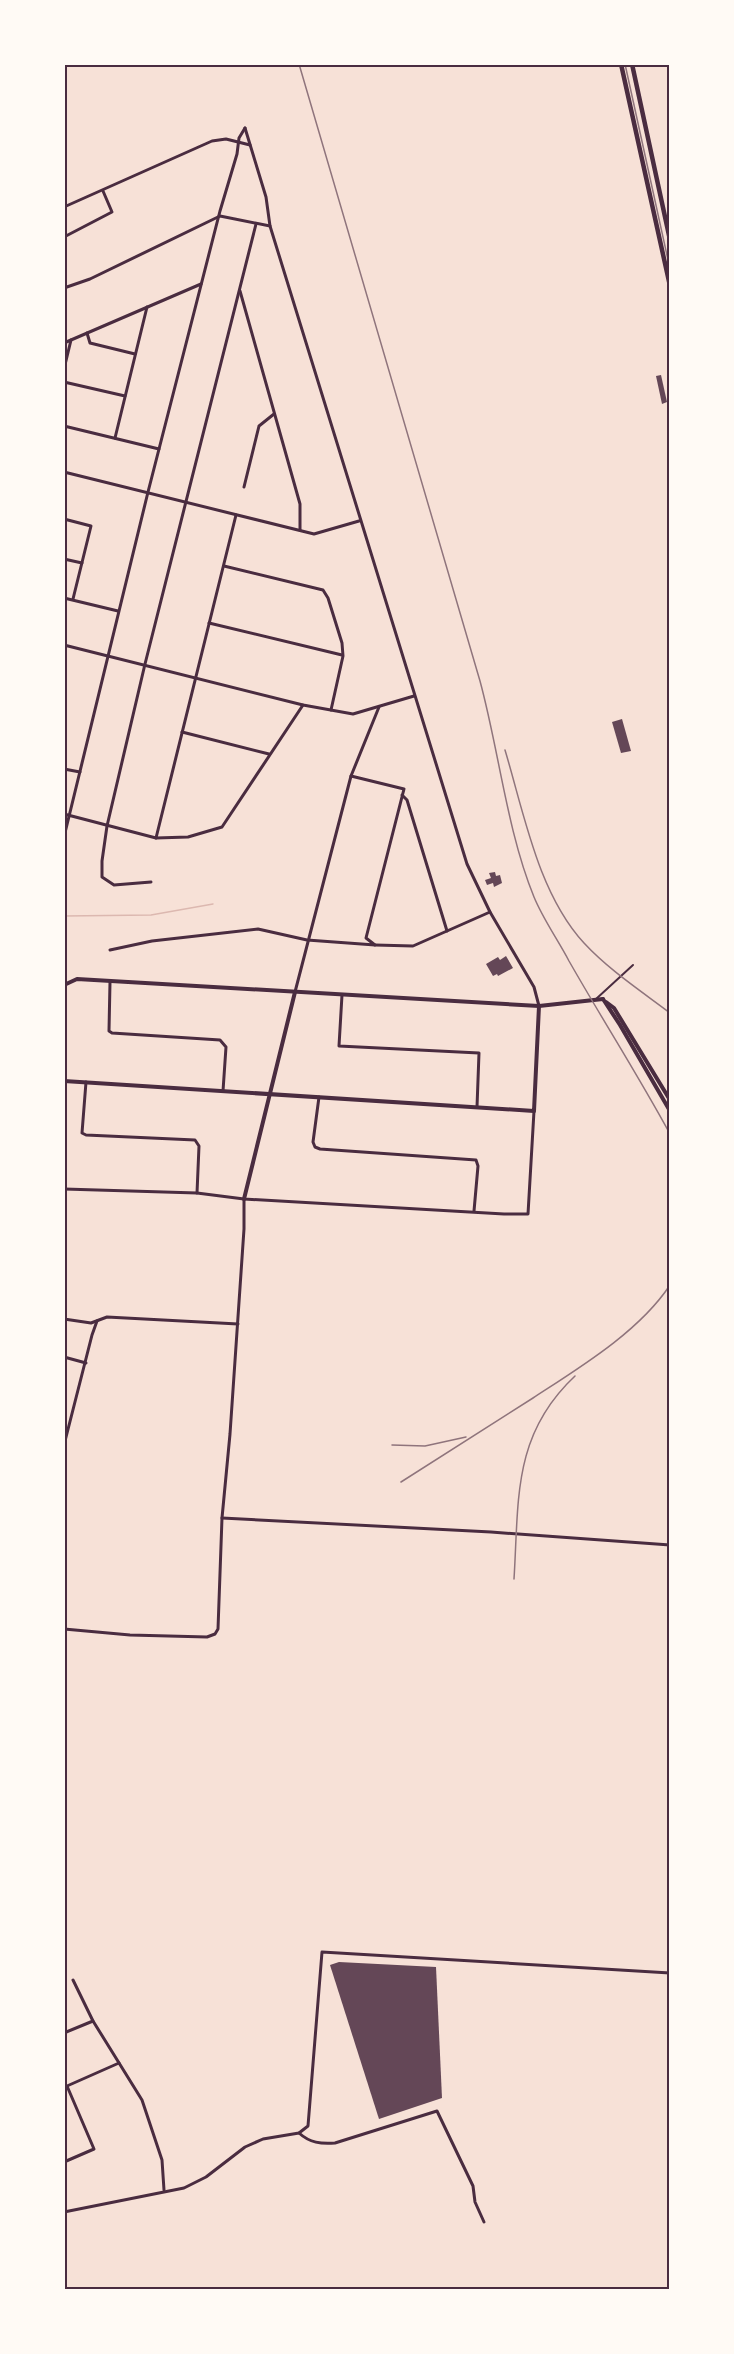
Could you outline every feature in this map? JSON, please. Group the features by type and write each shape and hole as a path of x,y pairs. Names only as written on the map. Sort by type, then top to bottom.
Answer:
{"main road":[{"path":"621,64 669,286"},
{"path":"632,64 669,240"}],"street":[{"path":"64,837 109,657 118,611 201,284 238,142 245,128 266,197 270,226 466,864 490,912 534,987 539,1006 528,1214 244,1199 196,1193 64,1189"},
{"path":"64,207 205,144 226,139 250,145"},
{"path":"64,237 112,212 103,191"},
{"path":"64,288 90,279 220,216 270,226"},
{"path":"151,882 114,885 102,877 107,826 145,664 256,224"},
{"path":"64,343 201,284"},
{"path":"239,289 300,504 300,530"},
{"path":"115,438 147,307"},
{"path":"87,333 90,343 135,354"},
{"path":"64,369 71,340"},
{"path":"64,382 125,396"},
{"path":"244,487 259,426 274,414"},
{"path":"64,426 159,449"},
{"path":"64,472 314,534 360,521"},
{"path":"156,838 236,515"},
{"path":"64,519 91,526 73,599"},
{"path":"64,559 82,563"},
{"path":"224,566 323,590 328,598 342,643 343,656 330,710"},
{"path":"64,597 118,611"},
{"path":"209,623 343,656"},
{"path":"64,645 303,705 353,714 414,696"},
{"path":"64,814 156,838 189,837 222,827 303,705"},
{"path":"64,1629 130,1635 207,1637 215,1634 219,1625 222,1518 238,1324 244,1199 307,940 351,776 379,707"},
{"path":"182,732 269,754"},
{"path":"64,769 80,772"},
{"path":"351,776 404,789 366,938 375,945"},
{"path":"402,795 407,800 447,932"},
{"path":"110,950 152,941 258,929 307,940 413,946 490,912"},
{"path":"596,999 633,965"},
{"path":"64,985 77,979 539,1006 603,999 614,1008 669,1100"},
{"path":"110,982 109,1031 220,1040 226,1047 223,1091"},
{"path":"342,995 339,1047 479,1053 477,1107"},
{"path":"603,999 669,1111"},
{"path":"64,1081 534,1111"},
{"path":"86,1082 82,1133 195,1140 199,1146 196,1193"},
{"path":"319,1097 315,1147 476,1160 478,1166 474,1211"},
{"path":"64,1319 91,1323 107,1317 238,1324"},
{"path":"64,1445 97,1322"},
{"path":"64,1357 86,1363"},
{"path":"222,1518 527,1534 669,1545"},
{"path":"64,2204 66,2211 164,2190 184,2188 206,2177 245,2147 258,2141 299,2133 308,2126 322,1952 669,1973"},
{"path":"73,1980 93,2021 142,2100 162,2160 164,2190"},
{"path":"64,2033 93,2021"},
{"path":"64,2162 94,2149 67,2086 118,2063"},
{"path":"299,2133 320,2144 335,2143 437,2111 473,2186 475,2202 484,2222"}],"building":[{"path":"661,375 667,402 662,404 656,376"},
{"path":"622,719 631,751 621,753 612,722"},
{"path":"495,872 496,876 500,875 502,883 494,887 493,883 487,885 485,880 491,878 489,873"},
{"path":"506,956 513,968 498,976 497,974 493,976 486,964 498,957 500,960"},
{"path":"339,1962 436,1967 442,2098 379,2119 330,1965"}],"waterway":[{"path":"64,916 151,915 213,904"}],"tram line":[{"path":"625,64 670,269"}],"railway":[{"path":"299,64 480,681 510,818 525,872 546,921 670,1134"},
{"path":"505,750 534,851 555,901 568,923 584,943 604,962 670,1013"},
{"path":"401,1482 607,1348 642,1318 670,1285"},
{"path":"514,1579 519,1496 529,1445 554,1398 575,1376"},
{"path":"392,1445 425,1446 466,1437"}]}
